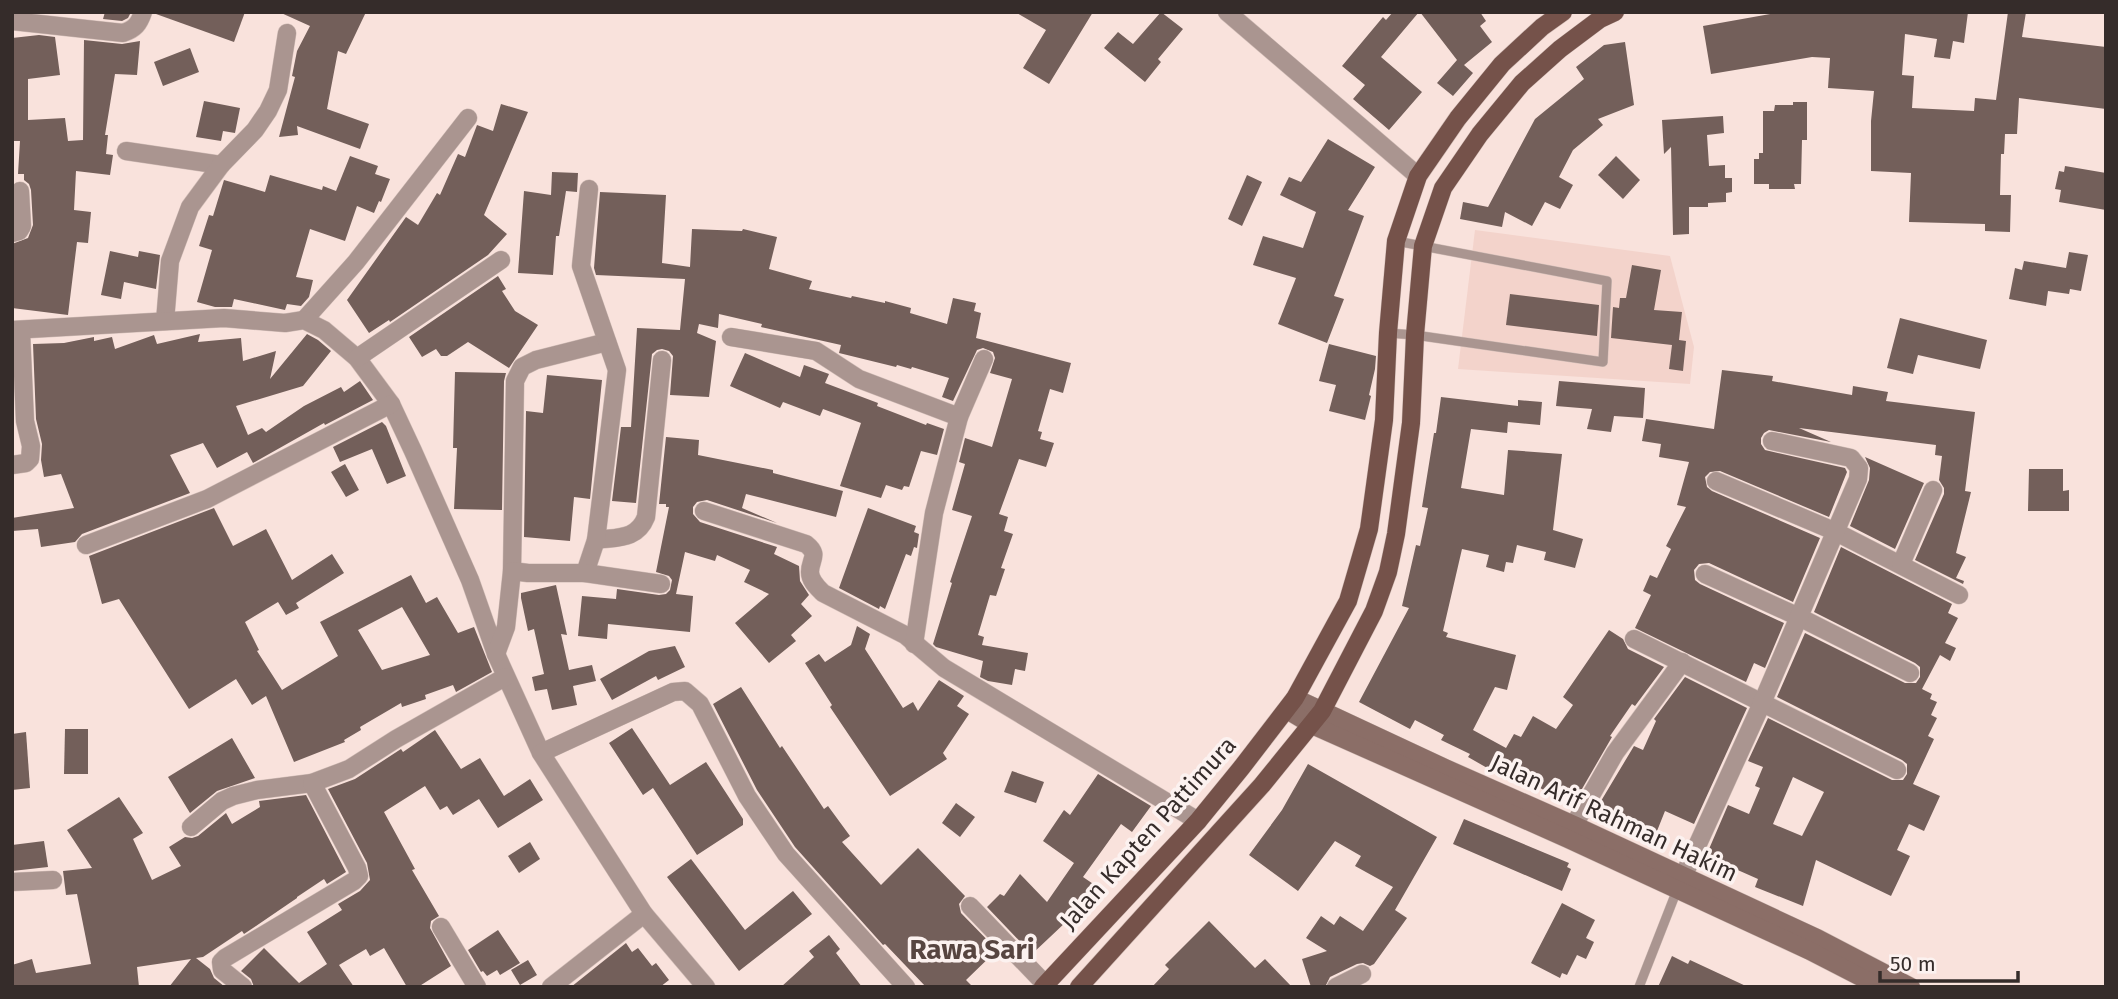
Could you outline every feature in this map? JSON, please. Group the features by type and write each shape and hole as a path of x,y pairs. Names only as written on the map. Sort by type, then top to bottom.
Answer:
{"main road":[{"name":"Jalan Kapten Pattimura","path":"1044,986 1198,821 1291,704 1349,601 1369,529 1384,420 1396,241 1418,176 1458,118 1502,64 1542,27 1563,12"},
{"path":"1079,987 1262,785 1317,718 1374,611 1388,572 1396,534 1411,423 1423,246 1443,188 1522,83 1560,49 1600,19 1615,12"},
{"name":"Jalan Arif Rahman Hakim","path":"1291,704 1568,838 1816,938 1911,987"},
{"name":"Jalan Arif Rahman Hakim","path":"1317,718 1574,825 1869,984"}],"street":[{"path":"12,21 123,33 133,30 144,12"},
{"path":"1227,12 1418,176"},
{"path":"165,321 170,261 190,207 221,165 255,130 268,111 278,90 287,33"},
{"path":"304,320 356,262 468,118"},
{"path":"126,150 221,165"},
{"path":"585,573 596,540 617,370 581,265 589,189"},
{"path":"12,233 19,231 22,226 20,191"},
{"path":"357,358 501,260"},
{"path":"12,465 26,463 30,458 31,446 25,421 17,330 224,318 285,323 304,320 324,330 357,358 391,404 470,580 505,677 541,753 643,914 706,987"},
{"path":"731,337 816,351 859,379 959,417"},
{"path":"496,654 506,627 512,571 515,381 522,367 536,360 607,342"},
{"path":"914,644 934,513 959,417 984,359"},
{"path":"596,540 634,534 642,527 646,517 662,360"},
{"path":"86,545 207,499 391,404"},
{"path":"1680,883 1762,703 1858,479 1859,468 1850,458 1772,441"},
{"path":"1716,481 1834,531 1959,594"},
{"path":"1901,564 1933,490"},
{"path":"704,511 806,544 812,548 814,555 810,572 813,582 823,593 905,635 944,668 1198,821"},
{"path":"512,571 585,573 661,584"},
{"path":"1705,574 1799,617 1910,673"},
{"path":"1634,639 1898,770"},
{"path":"1574,825 1615,753 1682,662"},
{"path":"191,827 222,801 233,796 312,783 349,769 505,677"},
{"path":"541,753 673,692 685,691 700,704 747,796 786,854 906,987"},
{"path":"243,987 222,970 225,958 359,876 358,868 312,783"},
{"path":"12,882 53,880"},
{"path":"970,906 1044,986"},
{"path":"551,987 643,914"},
{"path":"441,927 477,987"},
{"path":"1336,987 1362,974"}],"lane":[{"path":"1388,333 1603,362 1607,281 1396,241"},
{"path":"1639,987 1680,883"}],"shaded area":[{"path":"1475,230 1670,256 1694,347 1690,384 1458,369"}],"building":[{"path":"105,12 131,12 128,18 122,21 103,19"},
{"path":"156,12 245,12 234,42"},
{"path":"279,12 366,12 346,54 338,51 327,109 369,124 360,149 297,126 298,135 279,137 295,77 292,76 297,51 310,26"},
{"path":"1015,12 1093,12 1049,84 1023,68 1046,30"},
{"path":"1161,12 1183,29 1158,59 1161,62 1145,82 1104,48 1118,32 1133,44"},
{"path":"1393,12 1419,12 1381,57 1422,92 1389,130 1353,99 1365,85 1342,66 1383,17 1386,20"},
{"path":"1420,12 1480,12 1486,21 1480,26 1492,42 1464,65 1473,73 1453,96 1437,83 1457,60"},
{"path":"1781,12 1968,12 1964,43 1953,41 1950,59 1934,57 1937,39 1905,34 1902,75 1914,76 1912,108 1974,111 1975,98 1996,100 2008,12 2026,12 2022,37 2106,47 2106,109 2019,98 2017,134 2005,134 2004,154 2001,154 2000,195 2011,195 2010,232 1985,231 1985,224 1909,222 1911,173 1871,171 1874,91 1828,88 1830,58 1812,57 1711,74 1703,26"},
{"path":"39,35 55,37 60,75 28,79 28,120 65,118 68,141 83,140 84,40 122,44 140,41 137,75 115,74 105,135 108,135 106,154 113,155 110,175 76,171 74,210 91,212 88,243 77,242 68,315 12,308 12,244 28,238 33,225 31,190 24,180 24,174 18,174 20,141 12,141 12,38"},
{"path":"1625,42 1634,105 1598,119 1603,125 1573,150 1559,177 1573,185 1560,209 1545,202 1532,226 1505,212 1502,227 1460,219 1463,202 1488,207 1535,119 1584,79 1576,67 1604,45"},
{"path":"190,48 199,72 163,86 154,62"},
{"path":"204,101 240,108 235,133 223,131 221,141 196,137"},
{"path":"1793,102 1807,102 1807,140 1802,140 1801,184 1794,184 1795,189 1769,189 1769,184 1754,184 1754,159 1759,159 1759,153 1763,153 1763,111 1774,111 1775,105 1793,105"},
{"path":"501,104 528,112 484,215 507,234 488,255 390,322 389,320 369,333 347,300 406,217 418,225 437,193 440,195 458,154 465,157 477,125 493,131"},
{"path":"1723,116 1724,133 1707,135 1709,166 1725,165 1725,178 1732,178 1732,192 1726,193 1726,202 1708,203 1708,207 1689,207 1689,234 1673,235 1671,147 1664,154 1662,120"},
{"path":"1328,139 1375,167 1348,210 1364,216 1334,296 1344,299 1327,343 1278,324 1296,278 1253,265 1263,236 1303,248 1316,212 1280,195 1289,177 1301,182"},
{"path":"350,156 378,166 375,174 390,179 374,213 357,206 345,241 310,229 296,277 313,280 309,297 301,306 287,304 285,310 234,299 232,307 215,307 197,302 212,250 199,246 209,215 213,216 224,180 265,192 270,175 322,190 323,186 336,191"},
{"path":"1616,156 1640,180 1623,199 1598,175"},
{"path":"2065,166 2106,173 2106,210 2059,202 2061,190 2055,189 2059,171 2064,172"},
{"path":"552,172 578,173 577,192 566,191 559,236 556,236 553,275 518,273 524,191 551,195"},
{"path":"1247,175 1262,182 1242,226 1228,219"},
{"path":"600,192 666,195 662,263 690,267 692,229 743,229 777,237 769,269 812,281 809,289 851,298 885,301 911,308 910,313 947,324 953,298 976,303 974,311 981,313 976,338 1071,363 1063,393 1050,389 1038,431 1042,432 1040,439 1054,443 1046,467 1019,459 999,514 1008,517 1004,531 1013,534 1001,568 1005,569 996,596 990,595 978,635 984,637 982,645 1028,653 1025,671 1015,669 1012,685 980,677 983,661 933,644 972,516 952,510 965,464 959,462 965,438 992,447 1012,379 990,373 995,358 993,352 983,348 977,350 953,401 942,397 949,378 912,367 896,367 839,353 841,345 761,327 762,324 719,314 718,328 699,324 697,333 716,341 709,397 670,395 673,356 662,349 652,354 636,503 612,501 621,427 631,427 637,328 680,330 685,279 596,275 594,268"},
{"path":"110,251 138,257 139,251 160,255 156,289 124,282 121,299 101,295"},
{"path":"2069,252 2088,255 2081,291 2070,289 2069,294 2048,291 2046,306 2009,299 2015,268 2022,270 2024,261 2066,268"},
{"path":"1632,265 1661,270 1654,310 1682,312 1679,340 1686,341 1683,371 1669,369 1672,345 1611,338 1613,307 1619,308 1620,298 1626,298"},
{"path":"498,276 506,289 502,291 515,311 538,325 509,368 468,342 447,356 441,356 436,349 422,357 409,337"},
{"path":"1510,294 1599,305 1597,336 1506,325"},
{"path":"1900,318 1987,340 1980,369 1918,355 1913,374 1887,368"},
{"path":"200,334 198,342 241,338 243,361 276,351 270,379 307,334 331,351 303,386 236,406 248,435 262,428 266,432 304,406 341,387 344,392 360,381 373,400 325,425 324,423 253,463 247,452 217,468 203,443 170,455 190,493 82,534 75,542 41,547 38,529 12,531 12,518 74,508 61,474 44,477 42,444 36,419 33,344 64,343 94,337 94,341 112,337 115,349 154,335 157,344"},
{"path":"1329,344 1376,356 1365,420 1329,411 1336,385 1319,381"},
{"path":"745,353 800,377 804,365 829,374 825,383 926,425 927,423 944,429 937,455 921,451 909,487 904,486 902,490 886,485 881,498 840,486 861,423 823,409 820,416 783,402 780,408 730,386"},
{"path":"1722,370 1773,376 1772,381 1852,395 1853,386 1888,392 1886,401 1975,412 1965,491 1971,492 1956,553 1966,557 1956,578 1964,581 1963,584 1915,560 1944,494 1939,480 1942,456 1935,455 1936,445 1799,428 1831,442 1769,430 1761,438 1765,450 1845,468 1847,472 1829,517 1720,471 1710,472 1705,477 1707,487 1712,491 1820,538 1793,602 1709,563 1699,564 1694,570 1695,580 1700,584 1784,623 1765,668 1754,663 1746,682 1635,628 1651,595 1643,591 1650,575 1657,578 1671,549 1666,546 1686,507 1677,505 1689,462 1659,457 1661,444 1642,441 1646,419 1714,429"},
{"path":"455,372 506,373 502,510 454,509 457,448 453,448"},
{"path":"547,375 602,380 590,499 574,497 570,541 524,537 526,411 543,413"},
{"path":"1559,381 1645,388 1643,418 1614,416 1611,432 1587,429 1592,409 1556,406"},
{"path":"1441,397 1518,406 1518,400 1542,402 1540,425 1508,422 1507,433 1471,429 1461,488 1504,495 1508,450 1562,454 1553,530 1583,539 1575,568 1544,560 1546,552 1517,545 1513,563 1506,562 1504,572 1486,567 1489,555 1462,549 1443,631 1448,633 1446,637 1516,655 1507,690 1495,687 1473,730 1506,748 1514,734 1521,737 1533,716 1556,729 1573,705 1563,697 1609,630 1623,639 1628,649 1664,667 1635,706 1632,704 1610,736 1612,737 1575,801 1553,790 1551,794 1522,778 1520,781 1491,765 1489,769 1468,757 1470,754 1441,740 1444,735 1415,720 1410,729 1359,702 1409,608 1402,606 1416,545 1420,546 1428,508 1422,507"},
{"path":"382,422 406,476 387,484 372,449 340,462 333,447"},
{"path":"666,437 699,440 698,455 773,470 773,473 843,491 836,517 746,494 742,508 777,523 707,500 697,502 693,507 693,514 700,522 777,547 774,554 799,566 800,581 809,595 801,604 812,616 791,635 796,641 769,663 735,623 769,594 744,582 750,570 717,555 715,561 685,552 676,594 693,596 690,632 608,624 607,639 578,636 582,596 616,599 617,589 659,595 670,590 672,580 669,576 656,572 669,507 659,504"},
{"path":"1865,457 1924,483 1895,549 1850,526 1869,480 1870,468"},
{"path":"345,464 359,490 346,497 331,472"},
{"path":"2029,469 2063,469 2063,491 2069,490 2069,511 2028,511"},
{"path":"214,508 233,546 266,529 292,580 332,554 344,573 296,603 299,608 286,615 278,602 245,622 259,650 257,651 282,690 338,656 320,622 411,575 426,603 437,597 458,633 474,627 492,672 456,692 453,685 425,695 426,699 402,707 401,703 360,727 361,730 344,740 345,742 294,762 266,696 252,705 236,679 189,709 119,599 102,604 89,556","holes":["402,607 430,655 382,670 358,630"]},
{"path":"868,508 916,526 914,532 919,534 917,548 914,547 911,556 906,554 885,609 880,606 879,609 839,588"},
{"path":"1841,547 1952,604 1948,613 1958,618 1945,643 1956,648 1950,661 1940,655 1922,689 1932,694 1930,699 1937,702 1931,715 1937,718 1928,736 1934,739 1913,784 1940,796 1924,831 1909,824 1897,850 1910,856 1891,896 1816,860 1803,906 1755,887 1758,879 1706,856 1728,805 1749,814 1760,788 1755,786 1763,767 1748,761 1768,718 1892,780 1903,780 1907,774 1907,764 1902,760 1777,697 1805,633 1905,683 1916,683 1920,677 1920,667 1915,663 1814,612","holes":["1793,777 1824,792 1802,836 1773,824"]},
{"path":"556,585 567,635 561,634 569,670 592,665 596,681 573,686 577,705 552,710 547,689 535,691 532,677 544,674 534,629 528,631 521,593"},
{"path":"857,626 870,634 865,649 903,708 913,702 918,711 939,680 964,696 957,706 969,714 943,753 947,759 890,796 830,707 832,705 805,663 819,654 825,662 851,645"},
{"path":"675,646 685,667 658,680 656,676 612,700 600,679 649,651"},
{"path":"1685,677 1747,708 1694,824 1665,811 1653,841 1618,826 1622,817 1598,806 1634,746 1643,750 1656,721 1654,719"},
{"path":"741,687 824,809 828,806 850,836 842,842 881,885 918,848 965,896 959,904 961,913 997,950 966,980 973,987 926,987 885,944 883,945 795,847 757,790 713,704"},
{"path":"632,728 670,785 706,762 743,819 743,825 697,855 653,788 643,795 609,743"},
{"path":"65,729 88,729 88,774 64,774"},
{"path":"435,730 461,769 480,758 504,796 530,779 543,800 498,828 479,799 453,815 447,806 440,810 425,786 384,812 415,869 412,870 439,916 431,921 430,928 451,966 418,987 407,987 384,948 370,956 366,949 339,965 354,987 254,987 251,979 241,971 264,948 299,983 327,964 307,932 342,910 338,904 360,891 370,880 367,863 328,789 355,779"},
{"path":"26,732 30,788 12,790 12,734"},
{"path":"232,738 255,778 217,791 190,813 168,777"},
{"path":"1308,764 1437,837 1395,910 1407,918 1374,964 1357,964 1330,977 1325,987 1311,987 1302,959 1327,951 1306,938 1321,916 1334,925 1340,916 1363,931 1393,887 1355,866 1361,856 1335,841 1298,891 1249,855 1282,810"},
{"path":"1012,771 1044,782 1036,803 1004,792"},
{"path":"1098,774 1151,806 1132,832 1121,824 1083,877 1105,892 1092,911 1084,905 1032,954 987,907 1000,894 1004,896 1020,874 1047,902 1074,863 1043,841 1064,810 1070,815"},
{"path":"306,795 346,872 327,884 324,879 244,934 242,931 203,957 196,958 210,969 214,978 225,987 169,987 191,959 137,967 139,987 12,987 12,965 32,959 36,973 91,964 77,894 66,895 63,871 92,868 67,830 119,797 143,833 133,839 152,880 181,866 169,847 185,837 198,836 226,813 232,824 260,807 259,801"},
{"path":"956,803 975,817 960,837 942,823"},
{"path":"1464,819 1569,863 1567,867 1571,869 1562,891 1453,844"},
{"path":"44,841 48,867 12,871 12,845"},
{"path":"530,842 540,859 519,873 508,856"},
{"path":"691,859 745,930 793,891 812,914 739,971 667,877"},
{"path":"1562,903 1595,920 1586,938 1594,942 1586,959 1577,955 1567,975 1562,973 1560,978 1531,963"},
{"path":"1209,921 1255,968 1265,959 1292,987 1152,987 1169,969 1165,965"},
{"path":"498,930 520,963 500,975 497,970 487,976 481,972 468,950"},
{"path":"829,935 840,949 836,953 862,987 781,987 814,957 809,951"},
{"path":"626,943 632,952 638,948 652,966 656,963 669,980 660,987 571,987"},
{"path":"1672,956 1688,964 1690,960 1748,987 1658,987"},
{"path":"528,960 537,975 520,985 511,970"}],"district":[{"name":"Rawa Sari","path":"972,949"}]}
